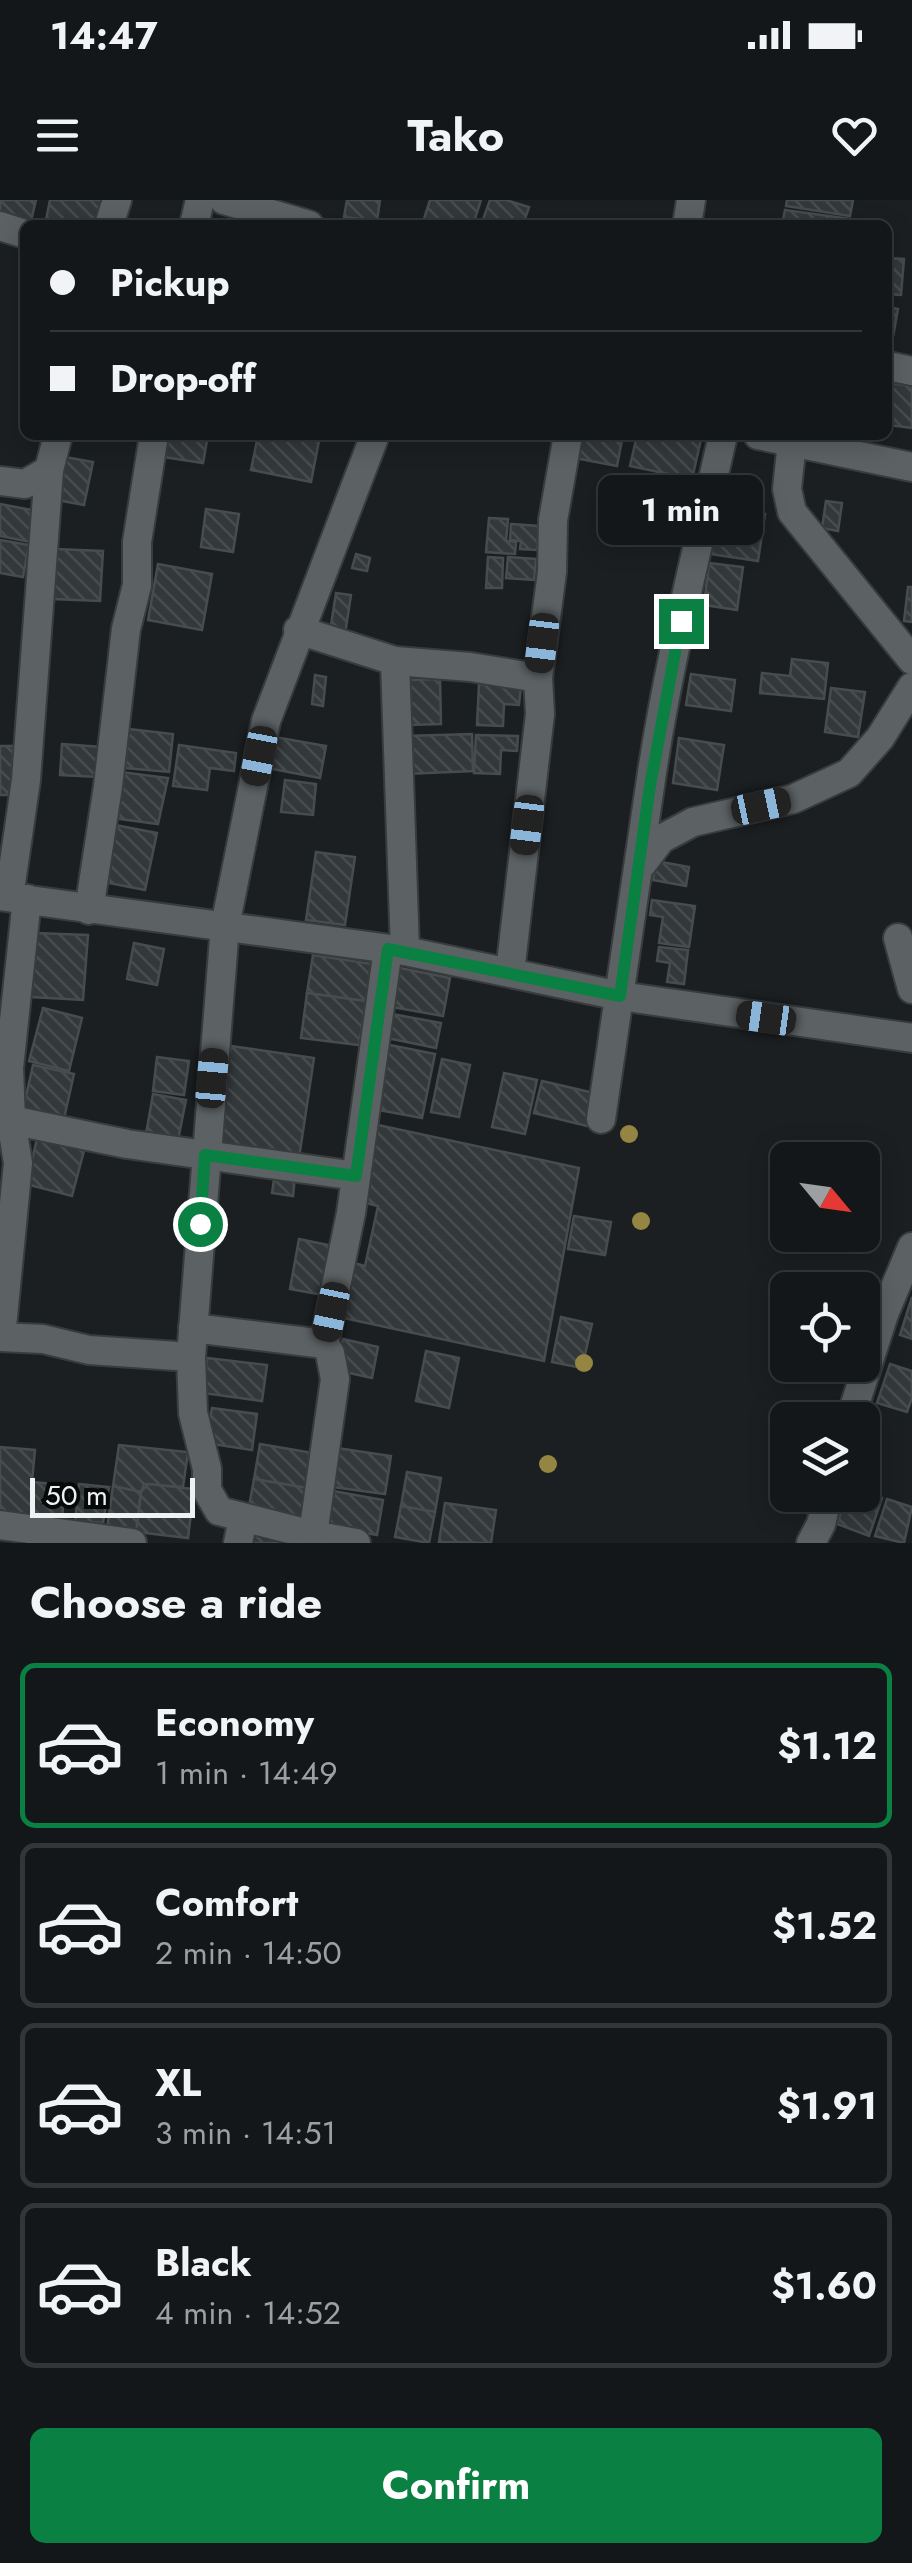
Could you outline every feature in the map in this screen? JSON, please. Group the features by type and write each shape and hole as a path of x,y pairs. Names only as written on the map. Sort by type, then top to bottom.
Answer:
{"street":[{"path":"224,200 292,220"},
{"path":"57,440 49,470 26,780 12,897 9,1068 18,1163 0,1337 43,1338 89,1350 190,1357"},
{"path":"89,910 126,628 137,584 145,440"},
{"path":"356,1543 241,1531 218,1511 211,1502 194,1413 190,1357 225,926 266,722 371,440"},
{"path":"510,972 540,714 538,678 552,572 553,520 567,440"},
{"path":"601,1118 650,786 677,639 722,440"},
{"path":"782,440 912,467"},
{"path":"792,442 787,490 792,512 912,660"},
{"path":"0,481 25,484 49,470"},
{"path":"298,630 394,661 538,678"},
{"path":"312,1536 335,1379 330,1353 324,1344 397,950 394,661"},
{"path":"641,864 661,839 693,822 792,799 849,773 880,738 912,687"},
{"path":"12,897 397,950 620,996 912,1038"},
{"path":"898,938 912,989"},
{"path":"11,1120 127,1144 356,1176"},
{"path":"856,1402 884,1314 912,1247"},
{"path":"193,1328 324,1344"},
{"path":"825,1537 827,1512"},
{"path":"0,1525 132,1543"}],"building":[{"path":"0,200 36,200 31,220 20,220 20,225 0,224"},
{"path":"50,200 102,200 97,220 46,220"},
{"path":"347,200 380,200 377,220 344,217"},
{"path":"430,200 481,200 475,220 424,220"},
{"path":"490,200 529,207 525,220 483,220"},
{"path":"787,200 853,200 850,216 786,206"},
{"path":"785,210 851,219 851,220 783,220"},
{"path":"892,258 904,259 901,295 892,294"},
{"path":"892,308 898,309 892,342"},
{"path":"892,383 912,386 912,428 892,426"},
{"path":"165,440 207,440 203,463 163,457"},
{"path":"257,440 319,441 311,482 251,470"},
{"path":"578,440 622,440 617,466 575,458"},
{"path":"636,440 701,440 692,479 630,466"},
{"path":"65,457 93,462 84,505 57,500"},
{"path":"624,481 665,487 664,496 673,497 671,513 678,514 675,533 618,525"},
{"path":"826,501 842,503 838,531 822,528"},
{"path":"0,504 37,511 31,542 0,536"},
{"path":"716,507 765,514 758,561 710,554"},
{"path":"206,509 239,514 233,552 201,547"},
{"path":"489,518 508,519 506,541 516,542 515,554 486,552"},
{"path":"511,524 539,526 537,550 520,549 521,541 510,540"},
{"path":"0,540 29,545 23,577 0,573"},
{"path":"55,549 103,551 100,601 53,599"},
{"path":"356,554 370,558 367,571 352,568"},
{"path":"488,557 503,558 502,588 486,588"},
{"path":"508,557 536,559 534,580 506,578"},
{"path":"709,563 743,567 737,610 704,605"},
{"path":"158,564 212,574 202,630 148,620"},
{"path":"908,587 912,587 912,622 904,621"},
{"path":"336,593 351,595 345,634 330,632"},
{"path":"792,659 828,663 824,699 760,693 762,673 790,676"},
{"path":"691,674 735,680 731,711 686,705"},
{"path":"315,675 326,677 323,706 312,704"},
{"path":"440,679 441,724 409,725 408,680"},
{"path":"479,684 521,686 519,705 504,704 503,726 477,725"},
{"path":"831,688 865,692 858,737 825,732"},
{"path":"129,729 173,734 169,772 125,768"},
{"path":"472,734 473,771 406,774 405,736"},
{"path":"476,735 518,736 517,751 501,750 500,774 474,773"},
{"path":"269,736 326,746 320,778 262,767"},
{"path":"679,738 724,745 717,790 673,783"},
{"path":"62,744 101,747 98,777 60,775"},
{"path":"179,745 236,753 234,771 210,768 207,790 173,786"},
{"path":"0,746 13,746 13,795 0,795"},
{"path":"121,772 168,778 158,824 112,818"},
{"path":"285,780 316,784 313,815 281,812"},
{"path":"110,824 157,833 145,890 99,881"},
{"path":"316,852 355,857 345,925 306,920"},
{"path":"656,861 689,867 686,886 653,880"},
{"path":"652,900 695,906 689,947 659,943 663,917 650,915"},
{"path":"35,933 88,935 83,1000 31,997"},
{"path":"134,943 164,949 157,985 127,979"},
{"path":"659,947 688,950 684,984 667,982 670,963 657,961"},
{"path":"313,955 372,964 366,1001 307,993"},
{"path":"400,968 450,978 443,1016 392,1007"},
{"path":"307,993 366,1001 359,1045 301,1038"},
{"path":"43,1008 82,1018 69,1071 29,1061"},
{"path":"392,1014 441,1023 436,1048 387,1038"},
{"path":"385,1044 435,1054 422,1118 373,1109"},
{"path":"231,1046 314,1058 299,1158 216,1145"},
{"path":"157,1057 189,1061 184,1095 153,1091"},
{"path":"442,1059 470,1065 459,1117 431,1112"},
{"path":"33,1065 74,1074 63,1123 22,1114"},
{"path":"504,1073 537,1080 525,1134 492,1127"},
{"path":"542,1081 594,1093 587,1126 534,1113"},
{"path":"153,1094 186,1100 178,1140 146,1134"},
{"path":"378,1125 579,1168 544,1361 339,1317 350,1262 365,1266 378,1206 362,1202"},
{"path":"38,1135 85,1147 72,1196 26,1184"},
{"path":"275,1173 295,1176 293,1196 272,1193"},
{"path":"574,1216 611,1222 605,1255 568,1249"},
{"path":"299,1239 333,1246 323,1295 290,1289"},
{"path":"912,1297 912,1339 900,1335"},
{"path":"561,1317 592,1324 582,1368 552,1362"},
{"path":"343,1339 378,1347 372,1378 336,1370"},
{"path":"426,1351 459,1358 449,1408 416,1401"},
{"path":"207,1358 267,1365 262,1401 203,1393"},
{"path":"890,1364 912,1371 912,1398 907,1412 877,1402"},
{"path":"212,1408 257,1414 252,1450 206,1443"},
{"path":"260,1444 313,1453 307,1488 254,1479"},
{"path":"119,1445 188,1452 183,1487 144,1484 141,1492 113,1486"},
{"path":"0,1447 35,1450 32,1482 65,1485 62,1518 0,1512"},
{"path":"337,1448 391,1456 385,1494 332,1487"},
{"path":"407,1472 441,1478 435,1512 401,1506"},
{"path":"254,1479 307,1488 301,1521 248,1512"},
{"path":"79,1484 109,1487 103,1523 75,1521"},
{"path":"148,1484 194,1489 188,1538 136,1532 141,1492"},
{"path":"113,1486 141,1492 136,1532 107,1529"},
{"path":"328,1490 383,1500 377,1535 322,1525"},
{"path":"887,1499 912,1507 904,1543 875,1536"},
{"path":"445,1503 496,1510 491,1543 439,1542"},
{"path":"401,1506 435,1512 429,1543 395,1537"},
{"path":"841,1512 877,1512 869,1536 837,1524"},
{"path":"249,1533 288,1540 247,1543"}],"route":[{"path":"200,1224 205,1155 356,1176 388,949 620,996 650,786 681,621"}]}
